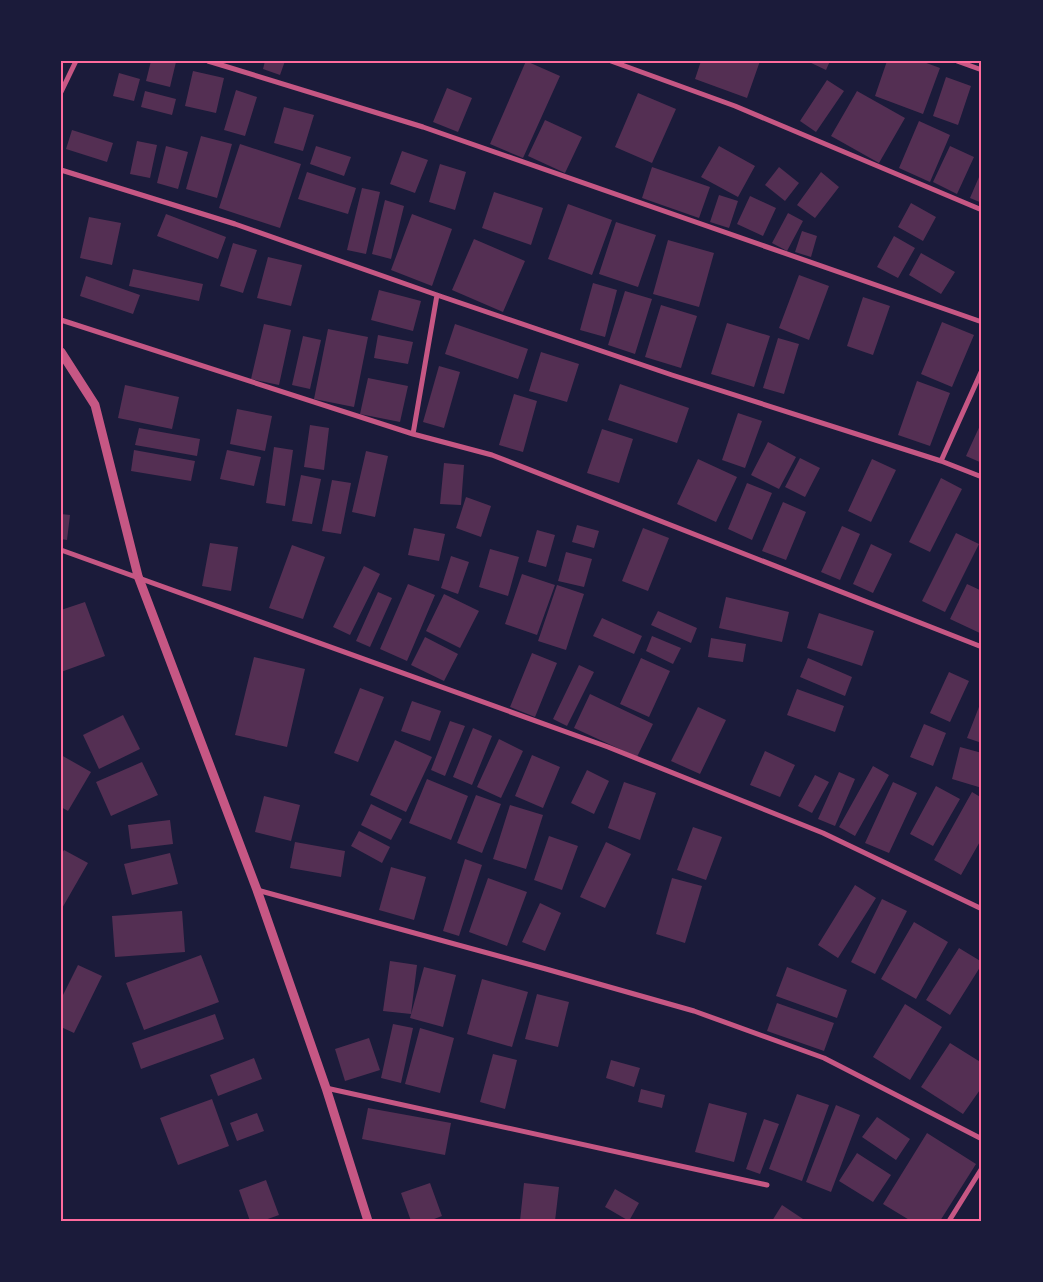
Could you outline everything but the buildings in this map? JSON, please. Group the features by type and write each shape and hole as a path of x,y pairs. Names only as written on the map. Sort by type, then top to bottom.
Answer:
{"street":[{"path":"61,92 76,61"},
{"path":"208,61 432,130 982,322"},
{"path":"611,61 734,106 982,210"},
{"path":"957,61 982,70"},
{"path":"61,170 235,224 672,375 941,461 982,477"},
{"path":"413,434 437,295"},
{"path":"61,320 413,434 492,455 982,647"},
{"path":"61,352 95,405 138,576 257,890 326,1088 368,1221"},
{"path":"941,461 982,370"},
{"path":"61,550 138,576 608,747 823,833 982,909"},
{"path":"257,890 694,1011 824,1058 982,1139"},
{"path":"326,1088 768,1185"},
{"path":"949,1221 982,1168"}]}
